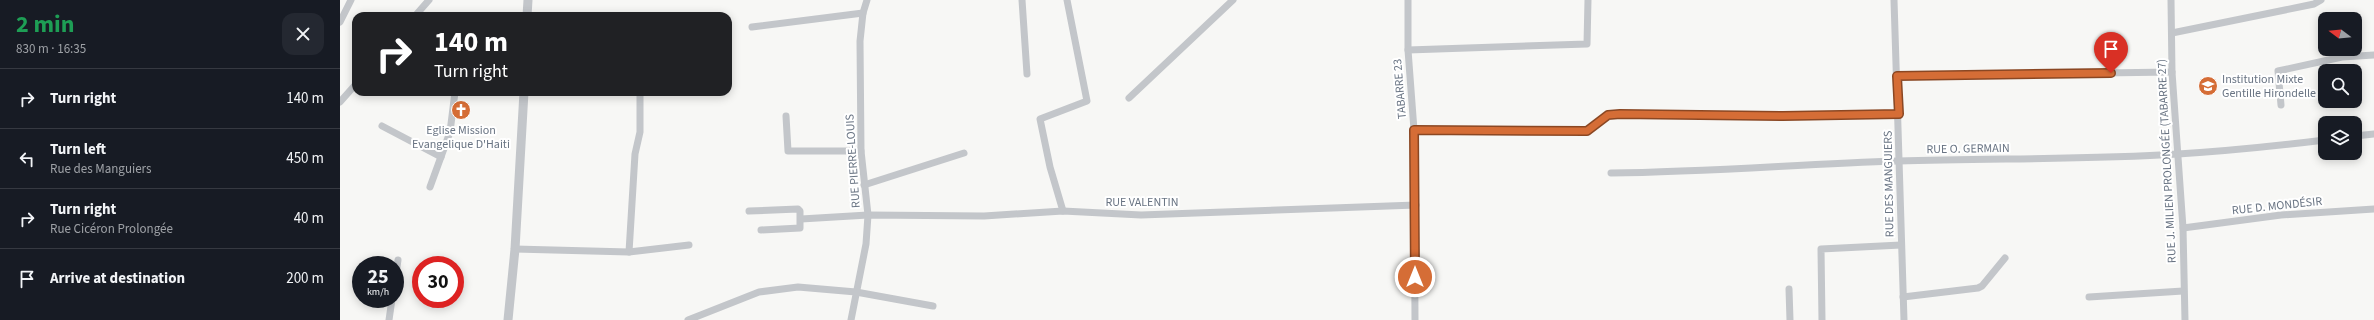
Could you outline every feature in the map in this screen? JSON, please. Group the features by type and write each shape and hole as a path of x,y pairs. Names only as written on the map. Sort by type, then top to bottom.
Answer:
{"street":[{"path":"340,22 351,0"},
{"path":"418,12 429,0"},
{"path":"527,12 528,0"},
{"name":"RUE PIERRE-LOUIS","path":"850,320 866,244 868,216 861,151 860,41 863,13 867,0"},
{"path":"1022,0 1027,74"},
{"path":"1063,211 1050,167 1040,119 1087,101 1067,0"},
{"path":"1129,98 1232,0"},
{"name":"TABARRE 23","path":"1408,0 1408,50 1414,130 1416,205 1415,320"},
{"path":"1408,50 1587,44 1588,0"},
{"name":"RUE DES MANGUIERS","path":"1894,0 1899,114 1904,320"},
{"name":"RUE J. MILIEN PROLONGÉE (TABARRE 27)","path":"2171,0 2172,72 2183,228 2183,290 2185,320"},
{"path":"2172,33 2314,4 2321,0"},
{"path":"752,27 863,13"},
{"path":"2281,105 2278,71 2342,57 2374,55"},
{"path":"1897,76 2172,72"},
{"path":"340,102 352,88"},
{"path":"430,187 450,132 454,96"},
{"path":"508,320 515,250 524,96"},
{"path":"629,252 635,154 640,132 640,96"},
{"path":"1414,130 1587,131 1608,115 1620,114 1783,116 1899,114"},
{"path":"786,116 788,151 861,151"},
{"path":"382,126 442,157"},
{"path":"2362,135 2374,134"},
{"name":"RUE O. GERMAIN","path":"1611,173 1698,172 1900,161 2050,159 2178,154 2247,149 2318,141"},
{"path":"864,185 964,153"},
{"name":"RUE VALENTIN","path":"801,219 868,216 984,216 1063,211 1141,215 1416,205"},
{"path":"749,211 798,209 801,219 800,228 761,230"},
{"name":"RUE D. MONDÉSIR","path":"2183,228 2281,215 2374,209"},
{"path":"515,250 629,252 689,245"},
{"path":"1822,320 1820,249 1901,245"},
{"path":"1903,297 1978,288 1982,286 2005,258"},
{"path":"688,320 759,292 798,287 856,292 933,306"},
{"path":"1789,289 1790,320"},
{"path":"2089,297 2183,290"},
{"path":"389,320 391,308"}],"place":[{"name":"Institution Mixte Gentille Hirondelle","path":"2208,86"},
{"name":"Eglise Mission Evangelique D'Haiti","path":"461,110"}],"route":[{"path":"1415,277 1416,205 1414,130 1587,131 1597,125 1608,115 1620,114 1783,116 1899,114 1897,76 2111,73"}]}
